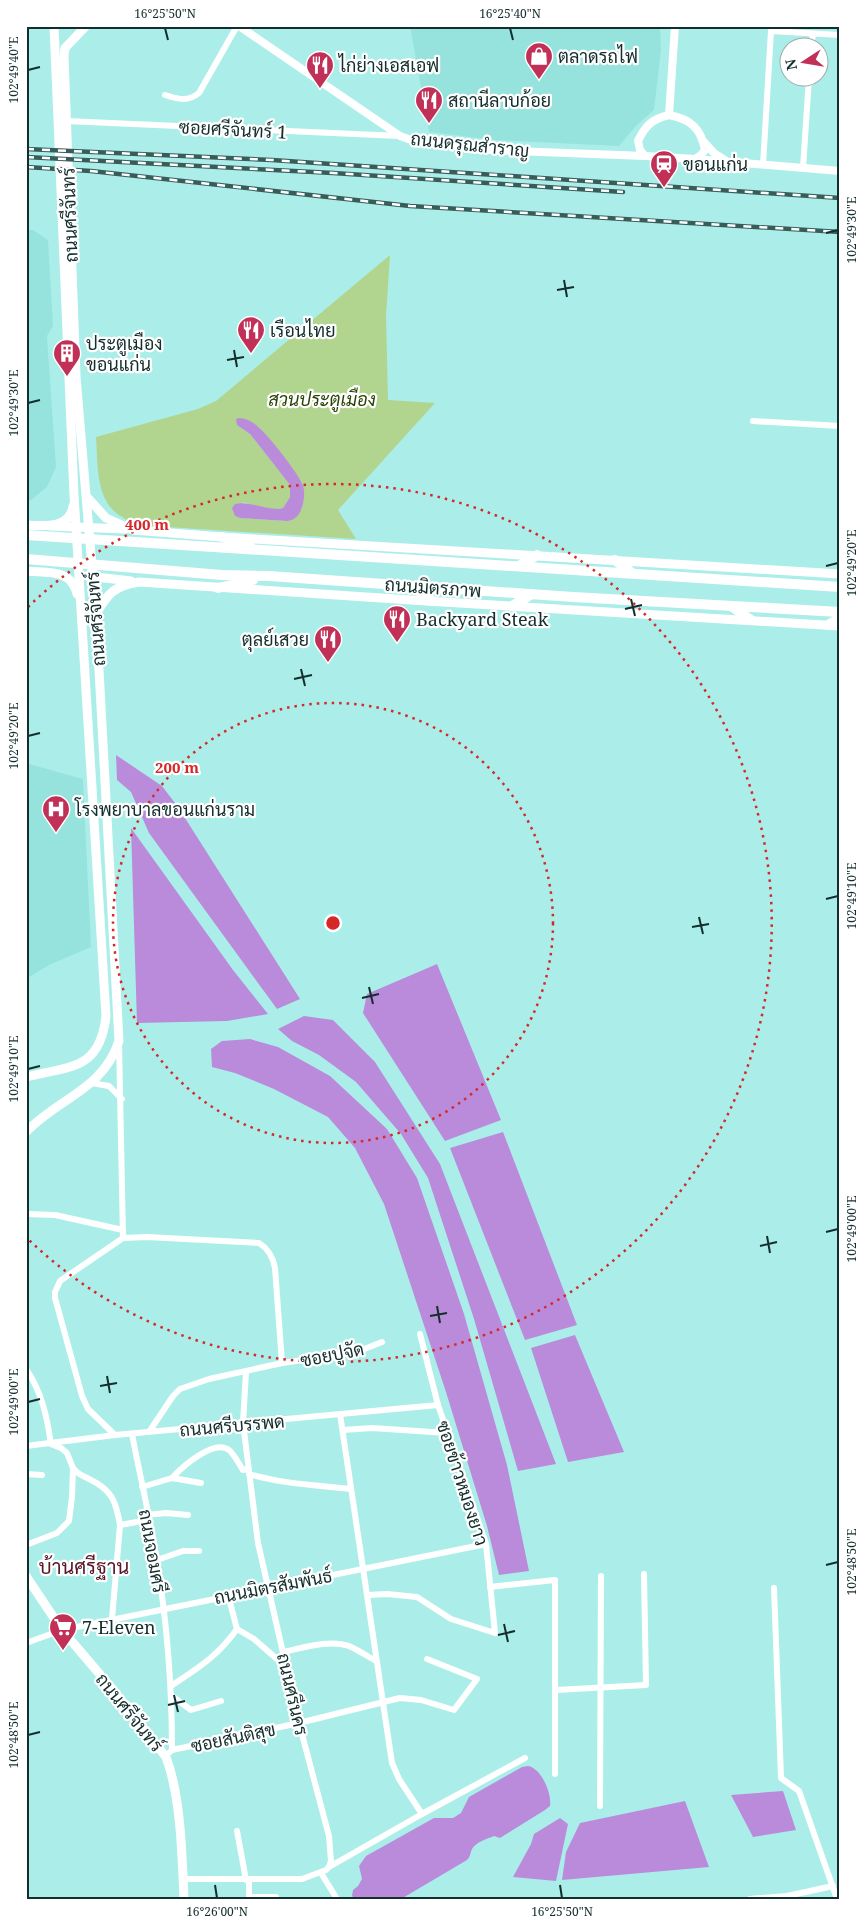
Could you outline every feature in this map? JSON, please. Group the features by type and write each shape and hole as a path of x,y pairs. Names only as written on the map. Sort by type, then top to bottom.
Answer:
{"main road":[{"name":"ถนนศรีจันทร์","path":"26,1077 77,1065 91,1057 103,1037 106,1016 80,611 54,26"},
{"name":"ถนนศรีจันทร์","path":"26,1132 101,1074 111,1060 119,1041 96,614 76,377 64,64 65,48 86,26"},
{"path":"50,526 67,519 72,510 74,495"},
{"path":"87,497 106,518 133,530"},
{"path":"26,525 840,574"},
{"name":"ถนนมิตรภาพ","path":"26,535 840,587"},
{"path":"222,537 267,551"},
{"path":"518,566 538,555"},
{"name":"ถนนมิตรภาพ","path":"26,559 78,565 228,576 269,576 414,587 840,612"},
{"path":"615,560 632,573"},
{"name":"ถนนมิตรภาพ","path":"26,571 218,588 840,626"},
{"path":"60,574 70,579 75,588 80,611"},
{"path":"218,588 269,576"},
{"path":"96,614 110,592 122,585 139,582"},
{"path":"414,587 432,601"},
{"path":"512,606 532,594"},
{"path":"730,606 751,620"},
{"path":"828,625 840,618"},
{"name":"ถนนศรีจันทร์","path":"26,1576 62,1630 169,1753 177,1812 184,1899"}],"street":[{"path":"669,115 675,26"},
{"path":"165,96 183,100 194,97 199,93 242,27"},
{"name":"ถนนดรุณสำราญ","path":"242,27 400,136 411,140 490,150 645,156"},
{"path":"763,165 770,31 840,35"},
{"path":"803,168 808,88"},
{"path":"622,155 632,149 643,130 651,122 669,115 684,118 692,124 703,141 714,153 727,161"},
{"name":"ซอยศรีจันทร์ 1","path":"66,121 400,136"},
{"path":"638,141 640,150 645,156 840,171"},
{"path":"695,159 702,155 705,150 703,141"},
{"path":"753,421 840,426"},
{"path":"840,532 840,544"},
{"path":"119,1041 122,1099 123,1238"},
{"path":"91,1083 110,1086 122,1099"},
{"path":"26,1214 31,1216 55,1215 123,1230"},
{"path":"115,1435 84,1403 55,1292 65,1276 123,1238 147,1237 259,1243 264,1246 271,1255 275,1268 282,1363"},
{"name":"ซอยข้าวหมองยาว","path":"368,1596 387,1594 418,1597 451,1619 494,1633 486,1544 447,1434 420,1334"},
{"name":"ซอยปูจัด","path":"149,1432 173,1396 180,1389 208,1379 282,1363 354,1353 382,1342"},
{"path":"26,1369 39,1392 46,1410 51,1444 67,1453 78,1475 95,1482 111,1494 117,1507 120,1525 112,1619"},
{"name":"ถนนศรีนคร","path":"246,1372 243,1423 258,1543 299,1723 329,1836 331,1861 329,1867"},
{"name":"ถนนศรีบรรพด","path":"26,1446 115,1435 438,1405"},
{"path":"340,1414 392,1763 399,1779 422,1814"},
{"path":"343,1430 372,1428 447,1434"},
{"name":"ถนนจอมศรี","path":"132,1434 157,1560 163,1608 172,1696 169,1753"},
{"path":"172,1478 186,1463 203,1453 222,1448 229,1450 243,1470 268,1480 351,1489"},
{"path":"26,1545 57,1533 69,1521 73,1468"},
{"path":"26,1474 42,1476"},
{"path":"142,1487 172,1478 201,1483"},
{"path":"120,1525 166,1513 188,1514"},
{"name":"ถนนมิตรสัมพันธ์","path":"26,1643 62,1630 163,1608 268,1589 486,1544"},
{"path":"157,1560 183,1551 199,1551"},
{"path":"556,1690 646,1685 644,1574"},
{"path":"600,1806 601,1576"},
{"path":"490,1587 555,1580 555,1774"},
{"path":"774,1588 781,1778 799,1791 837,1899"},
{"path":"228,1595 237,1629 254,1639 286,1667"},
{"path":"171,1686 212,1659 237,1629"},
{"path":"283,1652 316,1645 339,1645 347,1646 376,1661"},
{"name":"ซอยสันติสุข","path":"169,1753 400,1698 421,1700 454,1710 476,1679 427,1659"},
{"path":"172,1696 191,1710 221,1701"},
{"path":"183,1879 247,1880 302,1878 321,1873 422,1814 525,1758"},
{"path":"237,1831 249,1897 276,1897"},
{"path":"321,1873 338,1899"},
{"path":"750,1899 787,1897 832,1886"}],"shaded area":[{"name":"ตลาดรถไฟ","path":"410,26 660,26 661,50 654,110 636,126 619,146 495,140 429,132"},
{"path":"26,230 33,230 48,240 53,326 47,336 56,467 47,487 26,504"},
{"path":"236,419 250,421 261,429 301,481 304,489 303,503 298,516 293,519 288,521 240,518 235,516 232,508 235,504 241,503 277,509 283,508 290,497 290,485 250,434 237,425"},
{"path":"116,755 162,786 178,807 300,999 277,1009 149,833 131,792 117,780"},
{"name":"โรงพยาบาลขอนแก่นราม","path":"26,763 83,779 91,947 49,965 26,979"},
{"path":"131,828 233,970 268,1014 227,1021 137,1023"},
{"path":"437,964 501,1120 445,1141 363,1013 367,994"},
{"path":"304,1016 333,1020 375,1062 440,1164 556,1464 518,1471 474,1319 428,1178 401,1134 356,1082 319,1055 292,1041 278,1029"},
{"path":"250,1039 278,1047 330,1076 387,1129 417,1178 464,1314 507,1465 529,1571 499,1575 487,1526 446,1392 384,1204 355,1148 328,1117 274,1089 235,1073 212,1067 211,1049 222,1041"},
{"path":"503,1132 577,1325 525,1340 450,1148"},
{"path":"575,1335 624,1452 568,1462 531,1348"},
{"path":"528,1766 537,1771 545,1782 550,1806 545,1810 500,1838 494,1836 479,1843 472,1849 467,1860 401,1899 355,1899 352,1896 353,1890 362,1879 359,1866 366,1856 434,1818 453,1818 461,1813 469,1797 522,1767"},
{"path":"783,1791 796,1830 753,1837 731,1795"},
{"path":"685,1801 709,1867 562,1880 566,1852 580,1823"},
{"path":"560,1818 568,1824 556,1881 513,1877 531,1844 534,1834"}],"green space":[{"name":"สวนประตูเมือง","path":"390,255 386,316 388,400 435,403 338,510 356,539 136,525 111,508 99,480 96,437 198,409 216,401","holes":["237,425 258,426 303,485 295,518 288,521 240,518 235,516 243,502 263,508 278,509 283,508 290,497 290,485 250,434"]}],"railway":[{"path":"26,149 272,160 840,198"},
{"path":"26,157 333,173 623,192"},
{"path":"26,167 91,171 410,206 840,232"}],"place":[{"name":"ตลาดรถไฟ","path":"539,80"},
{"name":"ไก่ย่างเอสเอฟ","path":"320,89"},
{"name":"สถานีลาบก้อย","path":"429,124"},
{"name":"ขอนแก่น","path":"664,188"},
{"name":"เรือนไทย","path":"251,354"},
{"name":"ประตูเมือง ขอนแก่น","path":"67,377"},
{"name":"Backyard Steak","path":"397,643"},
{"name":"ตุลย์เสวย","path":"328,663"},
{"name":"โรงพยาบาลขอนแก่นราม","path":"56,833"},
{"name":"7-Eleven","path":"63,1651"}],"district":[{"name":"บ้านศรีฐาน","path":"84,1566"}]}
